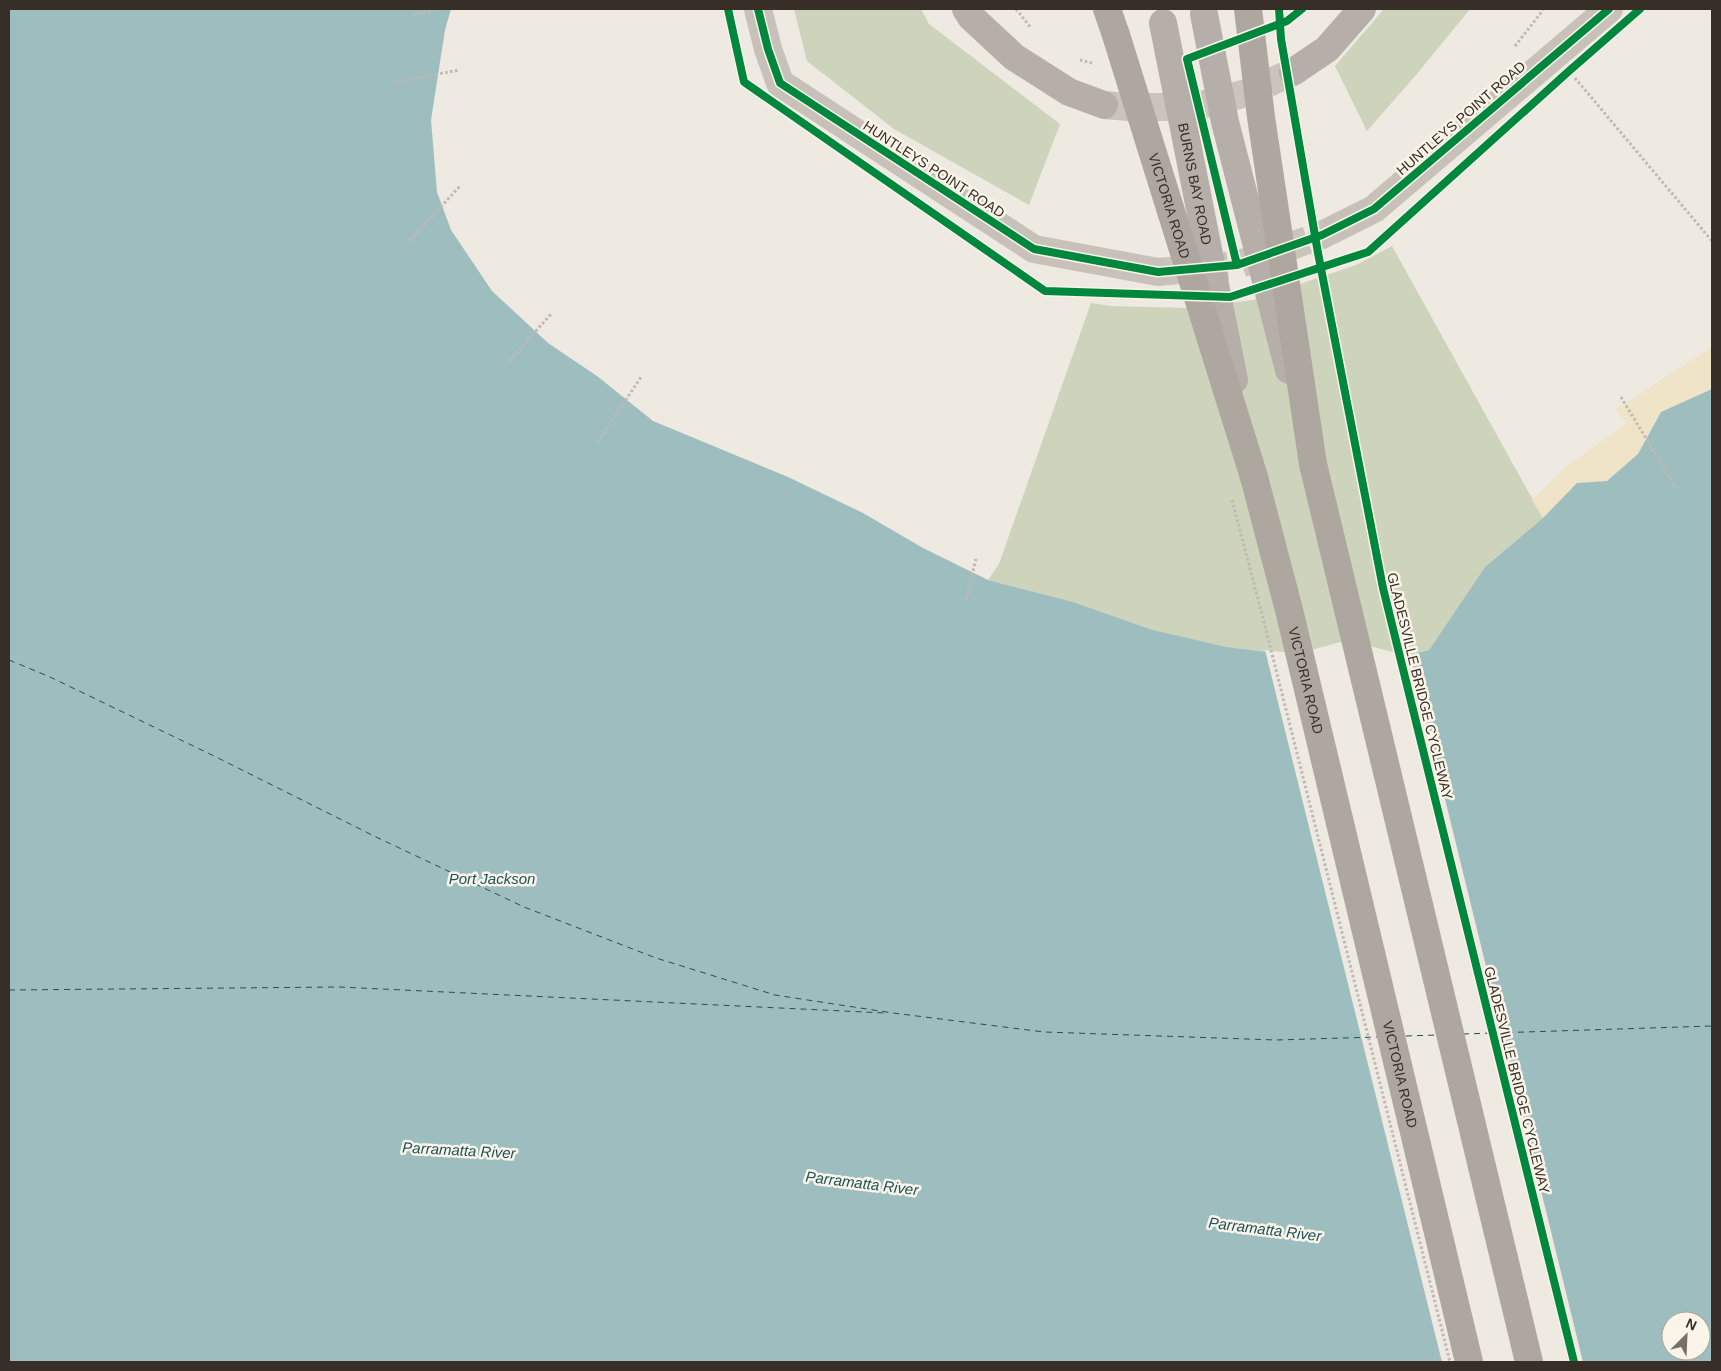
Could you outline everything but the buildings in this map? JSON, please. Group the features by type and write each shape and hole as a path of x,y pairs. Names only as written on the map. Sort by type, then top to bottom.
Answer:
{"highway":[{"name":"VICTORIA ROAD","path":"1107,9 1254,477 1289,610 1469,1362"},
{"path":"1248,9 1261,117 1314,464 1529,1362"}],"main road":[{"path":"966,9 971,17 1014,57 1069,92 1104,105"},
{"path":"1293,72 1328,49 1362,9"},
{"path":"1203,11 1225,122 1314,464"},
{"name":"BURNS BAY ROAD","path":"1161,16 1254,477"}],"street":[{"name":"HUNTLEYS POINT ROAD","path":"758,9 768,49 780,83 1034,249 1158,272"},
{"name":"HUNTLEYS POINT ROAD","path":"1322,235 1374,209 1609,9"}],"path":[{"path":"413,15 438,9"},
{"path":"1555,55 1712,241"},
{"path":"1094,58 1098,67"},
{"path":"396,82 459,70"},
{"path":"407,244 460,186"},
{"path":"509,361 552,313"},
{"path":"598,442 641,377"},
{"path":"1621,397 1676,488"},
{"path":"1230,492 1264,618 1450,1362"},
{"path":"966,600 976,559"}],"green space":[{"path":"794,9 921,9 929,24 1060,124 1029,205 894,129 807,61"},
{"path":"1384,9 1470,9 1367,131 1335,66"},
{"path":"1392,246 1543,518 1485,567 1429,650 1400,657 1298,656 1226,648 1153,630 1073,602 988,580 999,564 1091,303 1112,306 1188,308 1253,300 1356,265"}],"sand":[{"path":"1712,347 1712,389 1661,412 1638,454 1607,481 1577,483 1543,518 1532,500 1567,466 1627,423 1615,410"}],"water":[{"name":"Port Jackson","path":"9,9 451,9 445,30 431,120 437,192 451,230 492,291 548,343 597,376 653,421 788,477 863,513 923,548 988,580 1073,602 1153,630 1226,647 1298,656 1400,657 1429,650 1485,567 1543,518 1577,483 1607,481 1638,454 1661,412 1712,389 1712,1362 9,1362"}],"pier":[{"path":"1347,640 1400,654 1409,652 1583,1362 1442,1362 1265,650 1298,654"}],"ferry route":[{"path":"9,660 50,677 374,836 524,907 656,958 775,995 893,1013 1044,1032 1276,1040 1377,1037"},
{"path":"9,990 340,987 885,1013"},
{"path":"1463,1034 1712,1026"},
{"path":"1406,1036 1437,1035"}],"tunnel":[{"path":"1104,105 1194,107 1246,93 1293,72"},
{"path":"1158,272 1237,265 1322,235"}],"cycle path":[{"path":"728,9 744,82 1045,291 1230,297 1368,252 1640,9"},
{"path":"758,9 768,49 780,83 1034,249 1158,272 1237,265 1322,235 1374,209 1609,9"},
{"name":"GLADESVILLE BRIDGE CYCLEWAY","path":"1279,9 1281,39 1318,253 1383,588 1574,1362"},
{"path":"1237,265 1187,59 1287,21 1302,9"}],"water label":[{"name":"Parramatta River","path":"459,1150"},
{"name":"Parramatta River","path":"862,1183"},
{"name":"Parramatta River","path":"1265,1229"}]}
